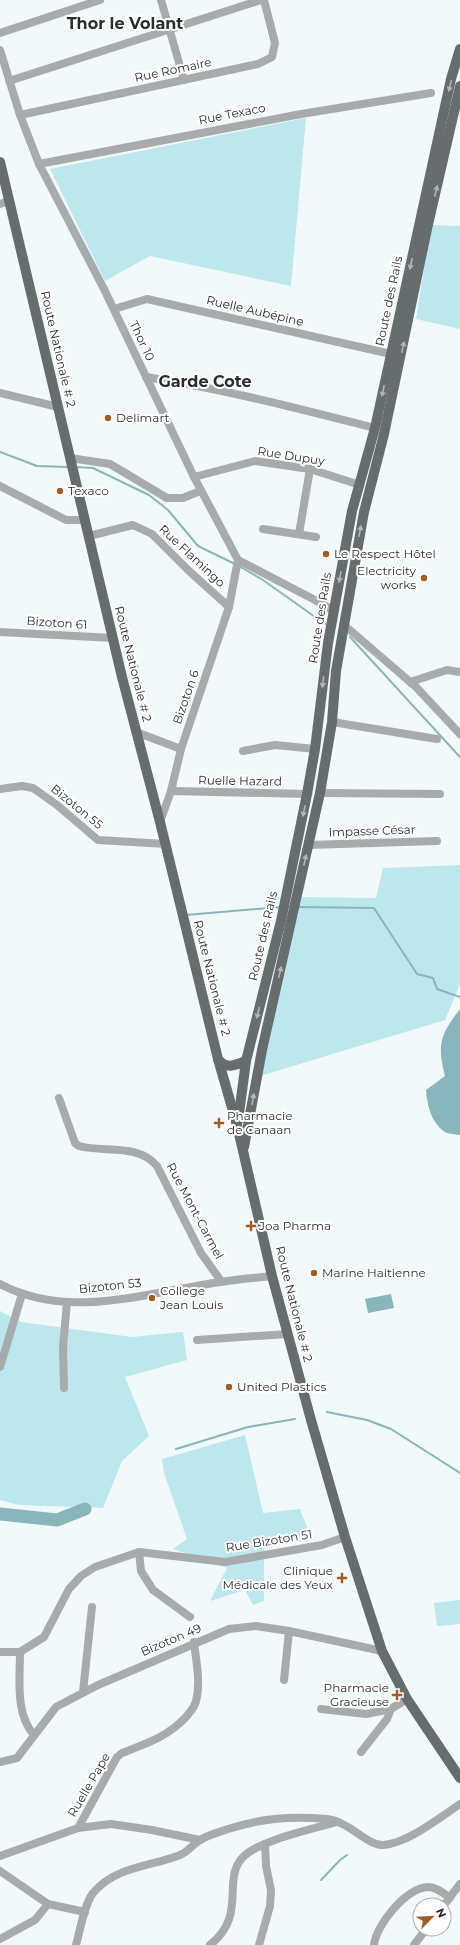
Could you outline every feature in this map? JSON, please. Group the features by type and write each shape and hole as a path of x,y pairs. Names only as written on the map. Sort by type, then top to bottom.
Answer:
{"main road":[{"name":"Route des Rails","path":"244,1151 291,898 307,794 316,749 328,643 352,511 376,428 448,94 460,49"},
{"name":"Route des Rails","path":"291,898 308,845 320,793 332,722 336,671 364,512 384,434 427,228 460,86"},
{"name":"Route Nationale # 2","path":"0,162 5,202 58,407 136,732 166,844 218,1059 244,1151 272,1276 345,1537 382,1651 407,1699 460,1778"},
{"name":"Route des Rails","path":"237,1125 246,1061 286,920"},
{"path":"218,1059 222,1065 226,1066 246,1061"}],"street":[{"path":"0,33 100,0"},
{"path":"161,0 184,80"},
{"path":"5,78 262,0"},
{"name":"Rue Romaire","path":"20,115 258,64 272,57 275,43 262,0"},
{"name":"Thor 10","path":"0,50 5,78 39,164 114,309 200,491 238,560"},
{"name":"Rue Texaco","path":"39,164 301,114 431,93"},
{"name":"Ruelle Aubépine","path":"114,309 147,299 391,354"},
{"path":"146,377 279,403 376,428"},
{"path":"0,393 58,407"},
{"path":"70,458 110,464 167,498 183,498 200,491"},
{"name":"Rue Dupuy","path":"194,477 251,461 310,469 360,485"},
{"path":"299,534 310,469"},
{"path":"0,486 66,520 84,520"},
{"name":"Rue Flamingo","path":"89,536 133,525 152,534 188,570 229,607"},
{"path":"263,529 316,537"},
{"path":"238,560 315,600 333,615"},
{"name":"Bizoton 6","path":"160,822 172,791 181,749 229,607 238,560"},
{"path":"344,624 410,682 460,734"},
{"name":"Bizoton 61","path":"0,632 113,638"},
{"path":"410,682 447,670 460,672"},
{"path":"332,722 437,739"},
{"path":"136,732 181,749"},
{"path":"243,751 275,745 316,749"},
{"name":"Bizoton 55","path":"0,789 22,786 33,788 57,804 98,840 144,844 166,844"},
{"name":"Ruelle Hazard","path":"172,791 307,794"},
{"path":"320,793 440,794"},
{"name":"Impasse César","path":"308,845 437,841"},
{"name":"Rue Mont-Carmel","path":"59,1098 75,1143 78,1146 141,1153 150,1158 156,1166 201,1252 221,1282"},
{"name":"Bizoton 53","path":"0,1284 22,1294 48,1301 89,1302 127,1298 221,1282 272,1276"},
{"path":"0,1367 22,1294"},
{"path":"64,1388 63,1347 67,1302"},
{"path":"197,1340 288,1334"},
{"name":"Rue Bizoton 51","path":"20,1652 44,1637 69,1589 81,1576 95,1567 139,1552 225,1562 322,1545 345,1537"},
{"path":"139,1552 141,1571 153,1590 190,1617"},
{"path":"83,1692 92,1607"},
{"name":"Bizoton 49","path":"0,1762 17,1758 56,1707 83,1692 194,1642 229,1629 256,1626 289,1631 382,1651"},
{"path":"284,1680 289,1631"},
{"name":"Ruelle Pape","path":"0,1856 78,1828 117,1757 122,1753 161,1738 177,1726 192,1710 196,1703 198,1687 194,1642"},
{"path":"0,1652 20,1652 22,1716 26,1727 34,1735"},
{"path":"321,1709 366,1714 391,1709 407,1699"},
{"path":"361,1752 387,1719 391,1709"},
{"path":"76,1945 85,1912 92,1895 101,1885 115,1876 133,1868 181,1855 200,1840 248,1823 274,1818 322,1819 338,1821 347,1825 371,1843 381,1846 392,1844 426,1827 460,1804"},
{"path":"210,1945 224,1932 230,1918 238,1864 253,1850 265,1844 338,1821"},
{"path":"78,1828 111,1824 152,1830 200,1840"},
{"path":"259,1945 270,1906 271,1890 266,1866 265,1844"},
{"path":"0,1872 48,1904 85,1912"},
{"path":"451,1897 460,1884"},
{"path":"374,1945 377,1934 386,1918 400,1902 413,1892 428,1887 436,1888 449,1897"},
{"path":"0,1939 35,1920 48,1904"}],"shaded area":[{"path":"306,118 291,286 150,256 105,281 50,169"},
{"path":"431,225 460,226 460,329 416,319"},
{"path":"460,865 460,984 445,1020 260,1076 302,897 376,898 383,868"},
{"path":"460,1009 460,1135 446,1133 436,1124 427,1101 426,1090 445,1076 441,1056 442,1040 448,1026"},
{"path":"391,1294 394,1308 368,1313 365,1299"},
{"path":"0,1311 21,1322 132,1337 183,1332 187,1360 125,1377 149,1436 122,1461 103,1508 19,1505 0,1500"},
{"path":"245,1435 263,1513 300,1509 312,1540 277,1544 264,1549 264,1601 253,1605 245,1590 210,1601 227,1568 173,1549 187,1539 164,1473 162,1459"},
{"path":"460,1600 460,1624 437,1626 434,1603"}],"waterway":[{"path":"0,452 37,466 68,467"},
{"path":"76,467 93,468 149,495 168,510 198,546 235,564"},
{"path":"239,566 263,580 325,624"},
{"path":"350,637 460,757"},
{"path":"186,915 281,907"},
{"path":"297,907 374,908 417,974 433,978 437,989 460,997"},
{"path":"327,1412 367,1420 391,1429 460,1473"},
{"path":"176,1449 248,1427 295,1419"},
{"path":"0,1514 57,1520 85,1509"},
{"path":"321,1880 340,1860 347,1855"}],"place":[{"name":"Delimart","path":"108,418"},
{"name":"Texaco","path":"60,491"},
{"name":"Le Respect Hôtel","path":"326,554"},
{"name":"Electricity works","path":"424,578"},
{"name":"Pharmacie de Canaan","path":"219,1123"},
{"name":"Joa Pharma","path":"251,1226"},
{"name":"Marine Haitienne","path":"314,1273"},
{"name":"College Jean Louis","path":"152,1298"},
{"name":"United Plastics","path":"229,1387"},
{"name":"Clinique Médicale des Yeux","path":"342,1578"},
{"name":"Pharmacie Gracieuse","path":"397,1695"}],"district":[{"name":"Thor le Volant","path":"125,23"},
{"name":"Garde Cote","path":"205,381"}]}
